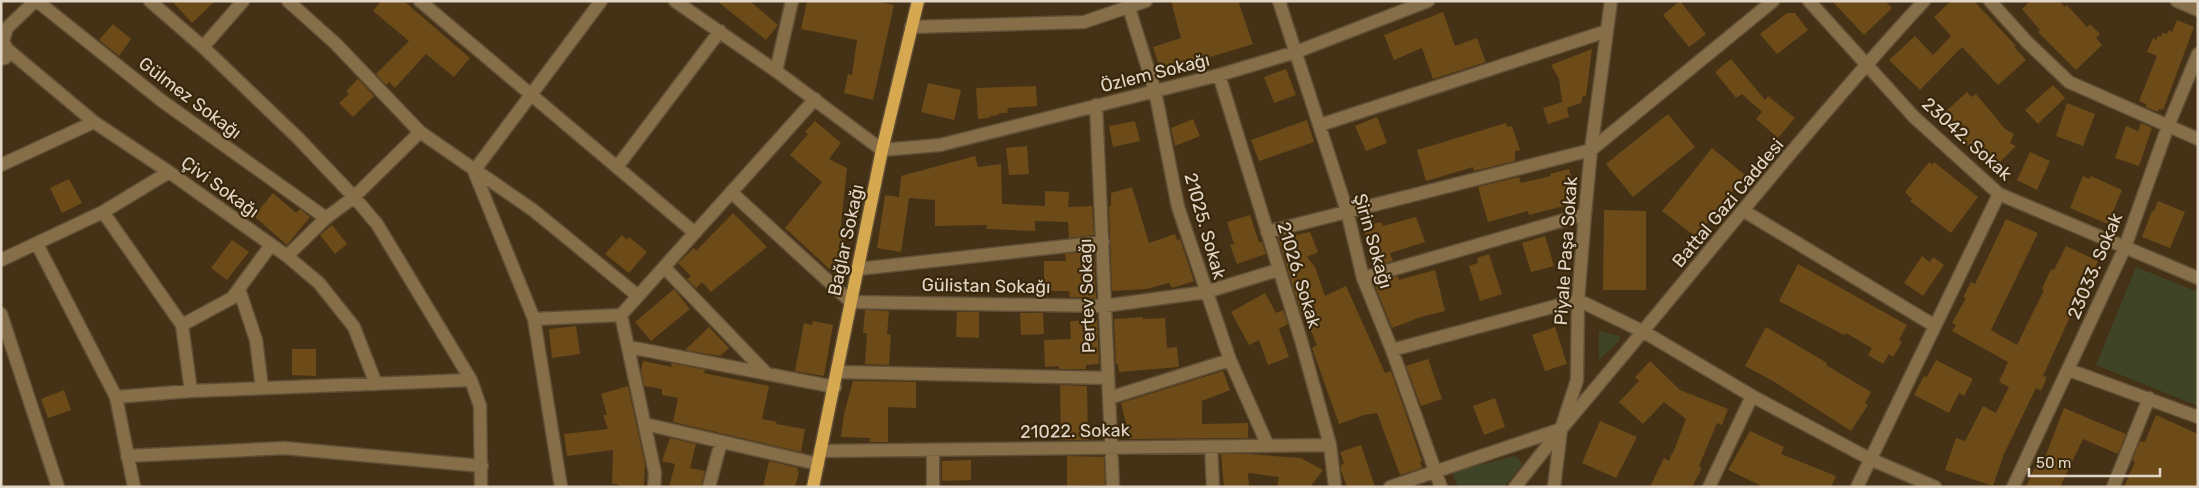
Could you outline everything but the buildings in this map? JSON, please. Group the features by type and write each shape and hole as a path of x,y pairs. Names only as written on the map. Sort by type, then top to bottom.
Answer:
{"main road":[{"name":"Bağlar Sokağı","path":"813,487 882,150 918,1"}],"street":[{"path":"4,54 3,41 7,28 36,1"},
{"name":"Gülmez Sokağı","path":"36,1 162,102 326,218"},
{"path":"150,1 203,47 298,138 354,196 377,224 472,380 480,406 481,487"},
{"path":"203,47 243,1"},
{"path":"288,1 336,44 420,132 533,210 638,296"},
{"path":"420,1 695,233"},
{"path":"474,171 601,1"},
{"path":"675,1 776,71 882,150"},
{"path":"776,71 792,1"},
{"path":"911,27 1084,22 1146,1"},
{"name":"Şirin Sokağı","path":"1280,1 1347,211 1363,278 1392,350 1441,487"},
{"name":"Özlem Sokağı","path":"882,150 940,145 1219,75 1296,52 1428,1"},
{"name":"Piyale Paşa Sokak","path":"1515,487 1560,429 1577,380 1578,300 1585,214 1591,150 1611,1"},
{"path":"1267,232 1591,150 1773,1"},
{"name":"23042. Sokak","path":"1809,1 1914,118 1999,194 2198,278"},
{"name":"Battal Gazi Caddesi","path":"1560,429 1644,332 1865,64 1924,1"},
{"path":"1990,1 2027,42 2069,82 2198,139"},
{"path":"2177,1 2198,10"},
{"name":"21025. Sokak","path":"1129,8 1155,91 1178,207 1230,360 1268,446"},
{"path":"617,167 720,31"},
{"path":"1320,125 1607,31"},
{"name":"Çivi Sokağı","path":"4,54 94,122 288,256 319,284 354,327 376,384"},
{"name":"23033. Sokak","path":"2013,487 2125,246 2168,126 2198,54"},
{"name":"21026. Sokak","path":"1219,75 1301,340 1330,445 1335,487"},
{"path":"534,319 621,315 815,100"},
{"name":"Pertev Sokağı","path":"1096,105 1113,487"},
{"path":"1,164 94,122"},
{"path":"288,256 326,218 354,196 420,132"},
{"path":"474,171 534,319 561,487"},
{"path":"1,260 103,212 169,172"},
{"path":"731,192 851,302"},
{"path":"1857,487 1999,194"},
{"path":"1744,210 1935,326"},
{"path":"103,212 182,325 191,391"},
{"path":"1363,278 1585,214"},
{"path":"858,269 1103,242"},
{"path":"37,244 116,398 134,487"},
{"path":"182,325 232,298 271,245"},
{"path":"664,267 767,374"},
{"name":"Gülistan Sokağı","path":"851,302 1104,306 1206,292 1278,270"},
{"path":"239,289 256,340 262,388"},
{"path":"1392,350 1578,300 1644,332 1752,396 1870,459 1935,487"},
{"path":"1,314 58,487"},
{"path":"621,315 655,473 654,487"},
{"path":"629,347 835,387"},
{"path":"1109,398 1230,360"},
{"path":"2068,370 2198,417"},
{"path":"838,372 1108,378"},
{"path":"116,398 191,391 472,380"},
{"path":"1709,487 1752,396"},
{"path":"2113,487 2149,398"},
{"path":"645,424 818,464"},
{"path":"1390,487 1560,429 1554,487"},
{"path":"710,487 721,442"},
{"name":"21022. Sokak","path":"821,451 1330,445"},
{"path":"1211,447 1213,487"},
{"path":"128,456 284,448 482,466"},
{"path":"932,450 933,487"}],"green space":[{"path":"2136,267 2198,292 2198,406 2096,365"},
{"path":"1599,331 1619,336 1620,340 1599,360"},
{"path":"1515,456 1522,465 1504,487 1458,487 1452,472"}]}
